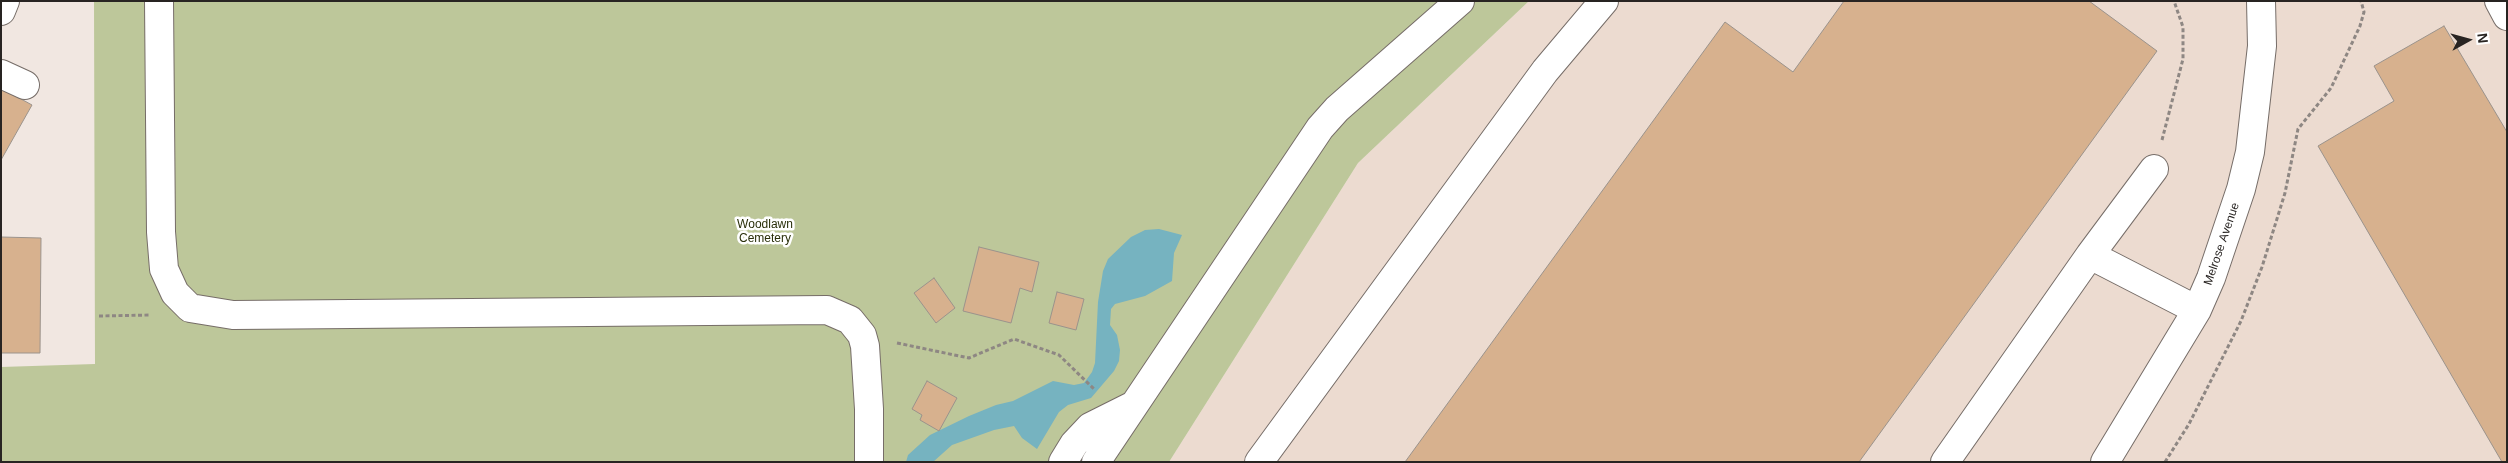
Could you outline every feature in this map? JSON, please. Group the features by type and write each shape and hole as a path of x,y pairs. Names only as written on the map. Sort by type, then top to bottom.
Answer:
{"street":[{"path":"1,11 5,1"},
{"path":"159,1 161,232 164,269 176,295 190,308 233,315 827,310 850,320 862,336 865,346 870,462"},
{"path":"1096,462 1320,128 1337,109 1460,1"},
{"path":"1259,462 1545,71 1604,1"},
{"name":"Melrose Avenue","path":"2105,462 2197,310 2211,278 2250,152 2262,46 2261,1"},
{"path":"2498,1 2507,16"},
{"path":"1945,462 2090,255 2154,169"},
{"path":"2090,255 2197,310"},
{"path":"1063,462 1074,444 1090,427 1132,406"}],"path":[{"path":"2154,169 2183,59 2183,27 2174,1"},
{"path":"2165,462 2194,416 2241,320 2262,267 2285,193 2298,129 2330,88 2360,26 2364,12 2361,1"},
{"path":"99,316 155,315 176,295"},
{"path":"862,336 969,358 1014,340 1059,355 1098,393"}],"shaded area":[{"path":"1529,1 2507,1 2507,462 1169,462 1358,163"}],"green space":[{"name":"Woodlawn Cemetery","path":"94,1 1529,1 1358,163 1169,462 1,462 1,367 95,364"}],"water":[{"path":"1159,229 1182,235 1174,253 1172,281 1145,296 1115,304 1111,309 1110,325 1117,335 1120,350 1119,361 1114,371 1091,398 1068,405 1059,412 1037,449 1022,438 1014,426 994,430 952,445 933,462 906,462 908,455 930,435 969,416 996,405 1013,401 1053,381 1074,385 1084,383 1092,372 1095,363 1098,302 1103,271 1108,259 1131,237 1145,230"}],"building":[{"path":"1844,1 2089,1 2157,51 1859,462 1405,462 1725,22 1793,72"},
{"path":"2444,26 2507,132 2507,462 2502,462 2318,146 2394,101 2374,66"},
{"path":"1,88 32,105 1,160"},
{"path":"1,237 41,238 40,353 1,353"},
{"path":"979,247 1039,262 1032,292 1020,288 1011,323 963,311"},
{"path":"934,278 955,308 936,323 914,293"},
{"path":"1057,292 1084,299 1076,330 1049,323"},
{"path":"927,381 957,398 939,431 920,420 922,415 912,409"}]}
